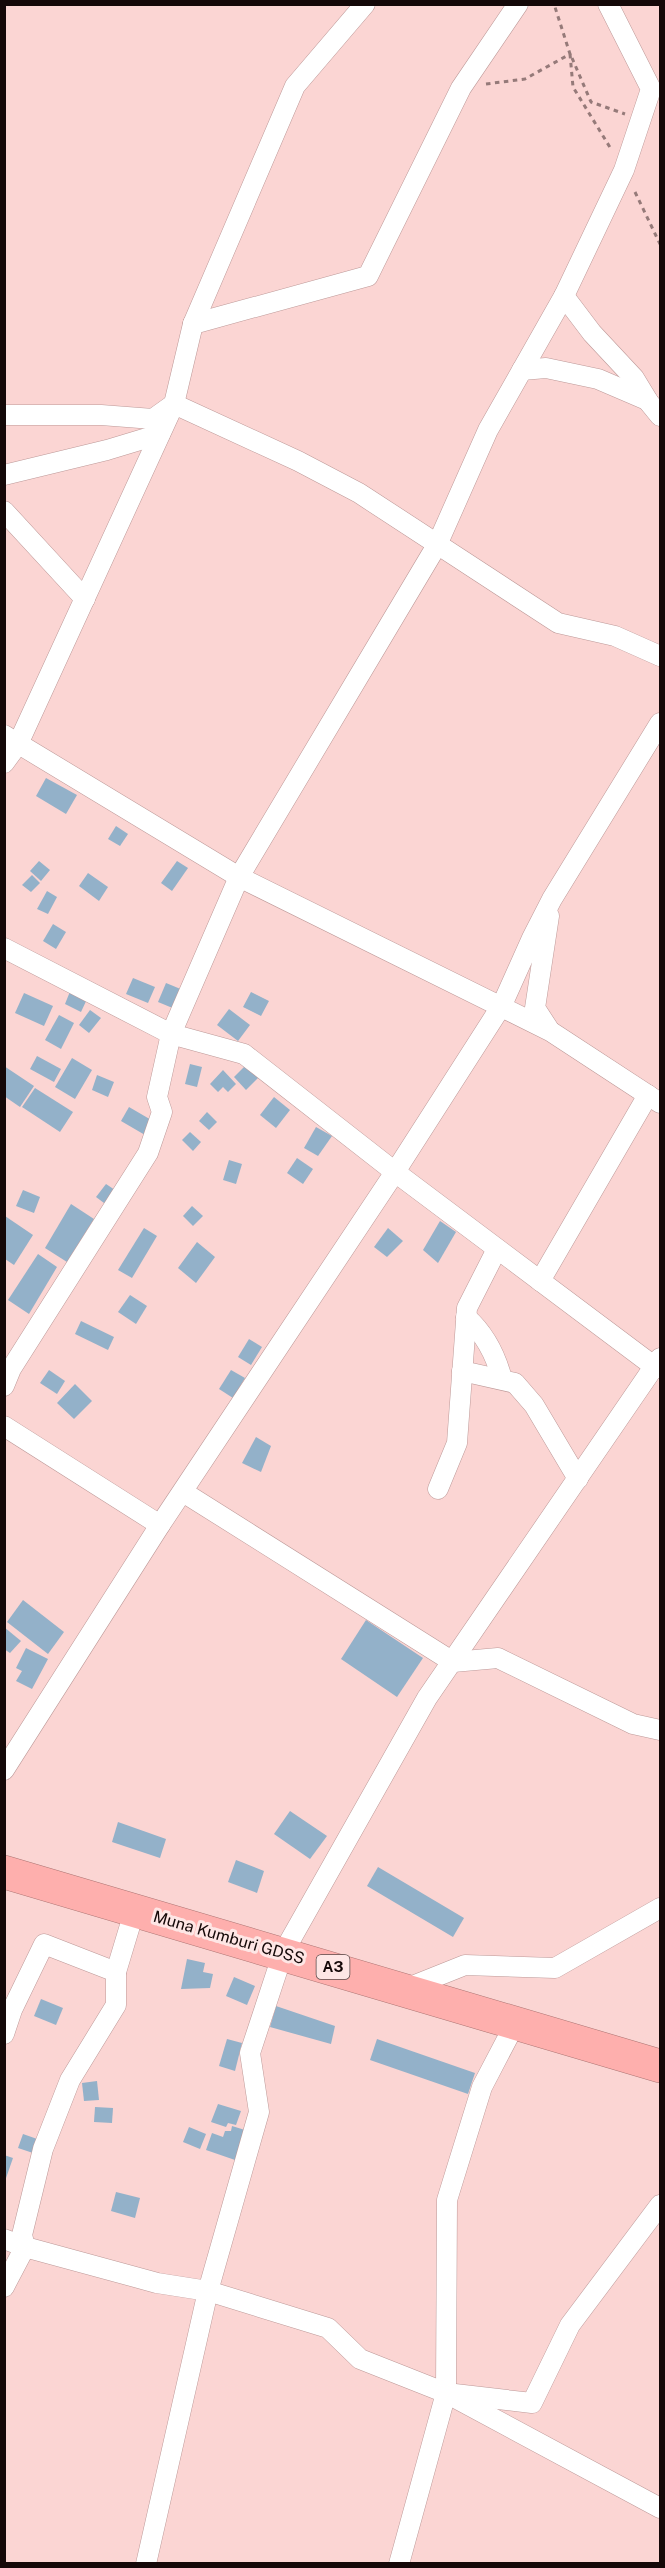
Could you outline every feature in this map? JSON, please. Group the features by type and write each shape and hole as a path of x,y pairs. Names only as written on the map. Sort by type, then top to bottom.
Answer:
{"highway":[{"name":"Muna Kumburi GDSS","path":"4,1872 659,2063"}],"street":[{"path":"4,763 11,740 85,599 174,404 193,324 296,86 365,4"},
{"path":"193,324 368,276 460,88 518,4"},
{"path":"4,1386 11,1369 148,1153 162,1112 157,1097 171,1034 238,877 437,545 488,430 564,296 624,170 651,89 608,4"},
{"path":"564,296 592,333 634,378 660,416"},
{"path":"522,370 546,368 598,379 654,405"},
{"path":"4,415 102,415 153,419 174,404"},
{"path":"174,404 298,461 359,494 558,623 615,636 660,656"},
{"path":"4,476 160,434"},
{"path":"4,511 85,599"},
{"path":"4,1770 160,1525 396,1172 502,1005 552,899 660,723"},
{"path":"11,740 238,877 502,1005 550,1031 657,1098 540,1281"},
{"path":"550,1031 535,1008 552,899"},
{"path":"4,948 171,1034 244,1054 497,1249 659,1364 427,1698 283,1953 250,2053 259,2112 208,2291 146,2564"},
{"path":"438,1489 457,1443 467,1308 497,1249"},
{"path":"466,1317 478,1327 498,1362 502,1379"},
{"path":"462,1371 515,1383 534,1406 578,1479"},
{"path":"4,1426 160,1525"},
{"path":"183,1492 453,1662 498,1659 633,1724 660,1730"},
{"path":"405,1989 465,1965 555,1968 660,1908"},
{"path":"4,2287 25,2247 21,2235 43,2149 70,2080 116,2004 116,1972 135,1909"},
{"path":"4,2034 12,2010 44,1944 116,1972"},
{"path":"399,2564 446,2393 447,2200 482,2087 516,2022"},
{"path":"446,2393 532,2403 570,2325 660,2205"},
{"path":"4,2239 25,2247 157,2283 208,2291 328,2328 360,2359 446,2393 660,2508"}],"path":[{"path":"555,4 570,54 591,102 641,119"},
{"path":"460,88 525,78 570,54"}],"building":[{"path":"46,778 77,795 66,814 36,796"},
{"path":"116,826 128,834 120,846 108,839"},
{"path":"39,861 50,870 41,881 30,871"},
{"path":"177,861 188,868 172,891 161,883"},
{"path":"88,873 108,887 99,901 79,886"},
{"path":"32,875 40,883 31,892 22,885"},
{"path":"47,891 57,897 48,914 37,909"},
{"path":"53,924 66,932 56,949 43,941"},
{"path":"133,978 155,987 148,1003 126,994"},
{"path":"166,983 183,990 175,1009 158,1002"},
{"path":"71,989 88,997 81,1012 65,1004"},
{"path":"251,992 269,1001 261,1016 243,1007"},
{"path":"24,993 53,1006 44,1026 15,1013"},
{"path":"229,1009 250,1025 238,1041 217,1025"},
{"path":"90,1010 101,1018 89,1033 79,1025"},
{"path":"59,1015 74,1023 61,1049 45,1040"},
{"path":"37,1056 61,1069 54,1082 30,1069"},
{"path":"72,1058 92,1070 75,1099 55,1087"},
{"path":"190,1064 202,1067 197,1087 185,1084"},
{"path":"247,1064 259,1077 246,1090 234,1077"},
{"path":"4,1066 34,1086 20,1107 4,1096"},
{"path":"223,1070 236,1084 228,1092 223,1087 218,1092 210,1084"},
{"path":"97,1075 114,1082 108,1097 92,1090"},
{"path":"35,1088 73,1112 60,1132 22,1107"},
{"path":"274,1097 290,1110 276,1128 260,1115"},
{"path":"129,1107 153,1121 145,1135 121,1121"},
{"path":"207,1112 217,1122 209,1130 199,1121"},
{"path":"316,1127 332,1136 318,1156 304,1148"},
{"path":"190,1132 201,1142 193,1151 182,1140"},
{"path":"297,1158 313,1169 303,1184 287,1173"},
{"path":"229,1160 242,1164 236,1184 223,1180"},
{"path":"106,1184 118,1192 108,1206 96,1197"},
{"path":"23,1190 40,1197 34,1213 16,1206"},
{"path":"71,1204 94,1219 67,1262 45,1248"},
{"path":"192,1206 203,1216 193,1226 183,1216"},
{"path":"5,1216 33,1235 14,1265 5,1259"},
{"path":"440,1221 456,1232 438,1263 423,1250"},
{"path":"144,1228 157,1236 132,1278 118,1270"},
{"path":"388,1228 403,1241 387,1257 374,1247"},
{"path":"197,1242 215,1257 196,1283 178,1268"},
{"path":"38,1254 57,1267 29,1314 8,1300"},
{"path":"130,1295 147,1306 136,1324 118,1312"},
{"path":"81,1321 114,1337 108,1350 75,1334"},
{"path":"249,1339 262,1347 251,1365 238,1357"},
{"path":"49,1370 65,1381 57,1394 40,1383"},
{"path":"231,1370 245,1378 233,1398 219,1389"},
{"path":"75,1384 92,1401 74,1419 57,1403"},
{"path":"256,1437 271,1446 261,1472 242,1463"},
{"path":"23,1600 64,1632 48,1654 7,1622"},
{"path":"366,1620 423,1658 397,1697 341,1659"},
{"path":"4,1627 21,1641 10,1653 4,1649"},
{"path":"26,1648 48,1659 32,1689 16,1681 22,1671 16,1668"},
{"path":"290,1811 327,1836 310,1859 274,1834"},
{"path":"118,1822 166,1839 160,1858 112,1842"},
{"path":"236,1860 264,1871 257,1893 228,1882"},
{"path":"378,1867 464,1918 453,1937 367,1886"},
{"path":"187,1959 205,1963 203,1972 213,1974 210,1988 181,1989"},
{"path":"234,1977 255,1986 247,2005 226,1996"},
{"path":"41,1999 63,2008 56,2025 34,2016"},
{"path":"276,2006 335,2026 331,2044 270,2027"},
{"path":"227,2039 242,2043 235,2071 219,2066"},
{"path":"377,2039 475,2073 468,2094 370,2060"},
{"path":"97,2081 99,2100 84,2101 82,2083"},
{"path":"218,2104 241,2111 236,2125 228,2123 226,2127 211,2122"},
{"path":"95,2107 113,2108 112,2123 94,2122"},
{"path":"232,2126 245,2130 235,2160 206,2150 212,2133 223,2137 225,2131 231,2131"},
{"path":"189,2127 206,2134 200,2149 183,2142"},
{"path":"23,2134 40,2140 36,2154 18,2148"},
{"path":"4,2155 13,2158 5,2181 4,2181"},
{"path":"116,2192 140,2198 135,2218 111,2211"}]}
